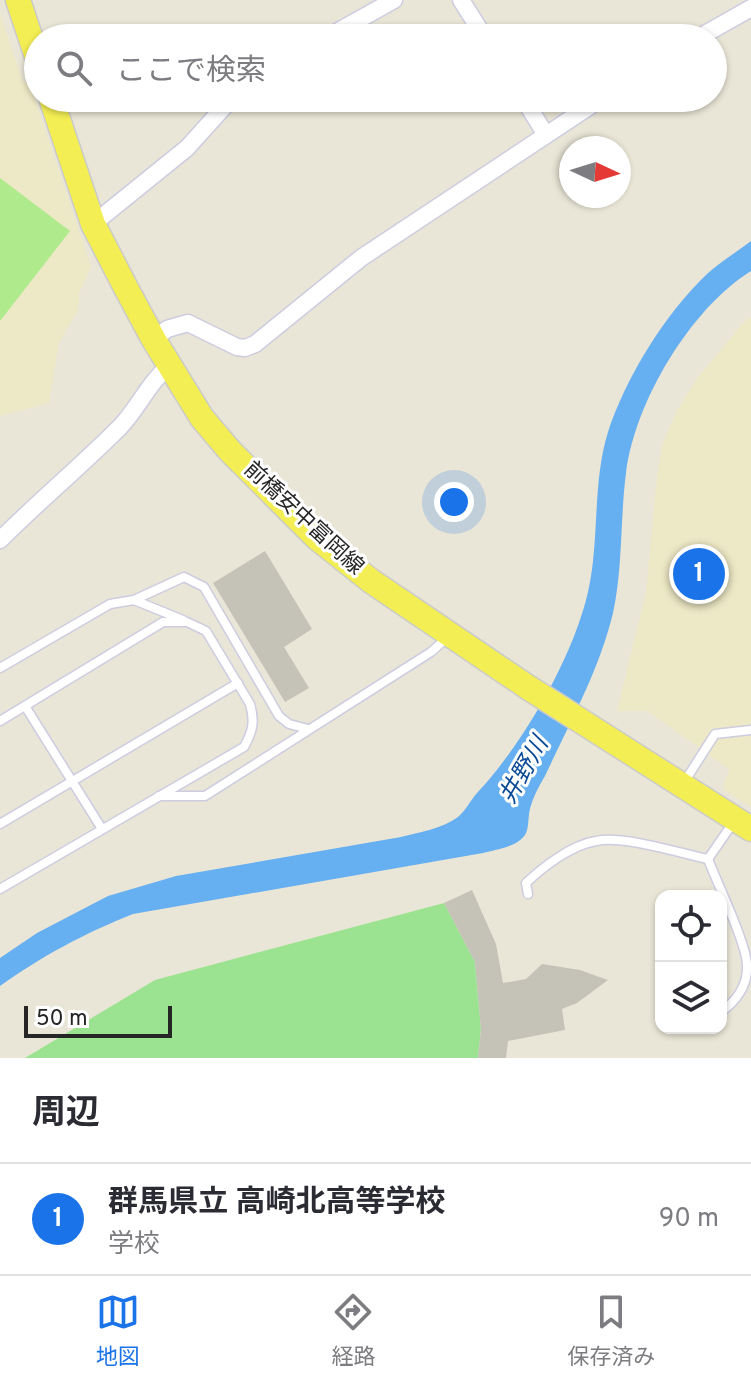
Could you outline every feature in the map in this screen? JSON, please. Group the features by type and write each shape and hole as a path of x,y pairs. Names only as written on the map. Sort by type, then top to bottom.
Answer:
{"main road":[{"path":"18,0 26,24"},
{"name":"前橋安中富岡線","path":"56,112 93,224 154,340 211,429 317,538 371,581 450,636 744,824"}],"street":[{"path":"351,24 394,0"},
{"path":"461,0 476,24"},
{"path":"723,24 751,8"},
{"path":"93,224 187,148 219,112"},
{"path":"532,112 546,135"},
{"path":"154,340 167,329 188,323 237,347 255,344 361,258 581,112"},
{"path":"0,540 122,425 156,377 170,365"}],"lane":[{"path":"0,668 110,604 134,600 184,577 204,587 279,716 289,724 308,729"},
{"path":"0,889 244,747 253,731 254,716 250,704 206,631 134,600"},
{"path":"0,721 163,622 187,622"},
{"path":"159,796 205,796 431,652 450,636"},
{"path":"0,824 238,683"},
{"path":"25,706 102,829"},
{"path":"682,785 715,734 751,730"},
{"path":"708,859 744,824"},
{"path":"528,894 526,883 536,874 569,852 595,841 620,840 708,859"},
{"path":"708,859 747,966 740,992 727,1007"}],"shaded area":[{"path":"0,14 24,82 24,112 39,112 91,267 79,293 78,310 59,343 49,403 0,416"},
{"path":"751,317 751,807 724,790 730,770 648,711 617,711 646,593 663,442 696,380"}],"green space":[{"path":"0,178 70,231 0,321"},
{"path":"444,903 475,962 481,1029 478,1058 25,1058 155,980"}],"water":[{"name":"井野川","path":"751,241 751,271 728,288 687,333 653,388 641,417 631,445 626,473 613,613 583,696 534,796 523,838 507,847 483,853 133,914 64,946 0,986 0,958 37,933 108,896 176,876 401,837 438,827 461,814 530,722 574,637 590,582 603,450 616,411 636,368 691,290 717,265"}],"building":[{"path":"265,551 312,629 284,647 309,688 285,702 213,583"},
{"path":"472,890 496,944 503,983 526,979 542,964 580,970 608,980 577,1003 562,1009 565,1030 508,1041 506,1058 478,1058 481,1029 475,962 444,903"}],"place":[{"name":"群馬県立 高崎北高等学校","path":"699,574"}]}
